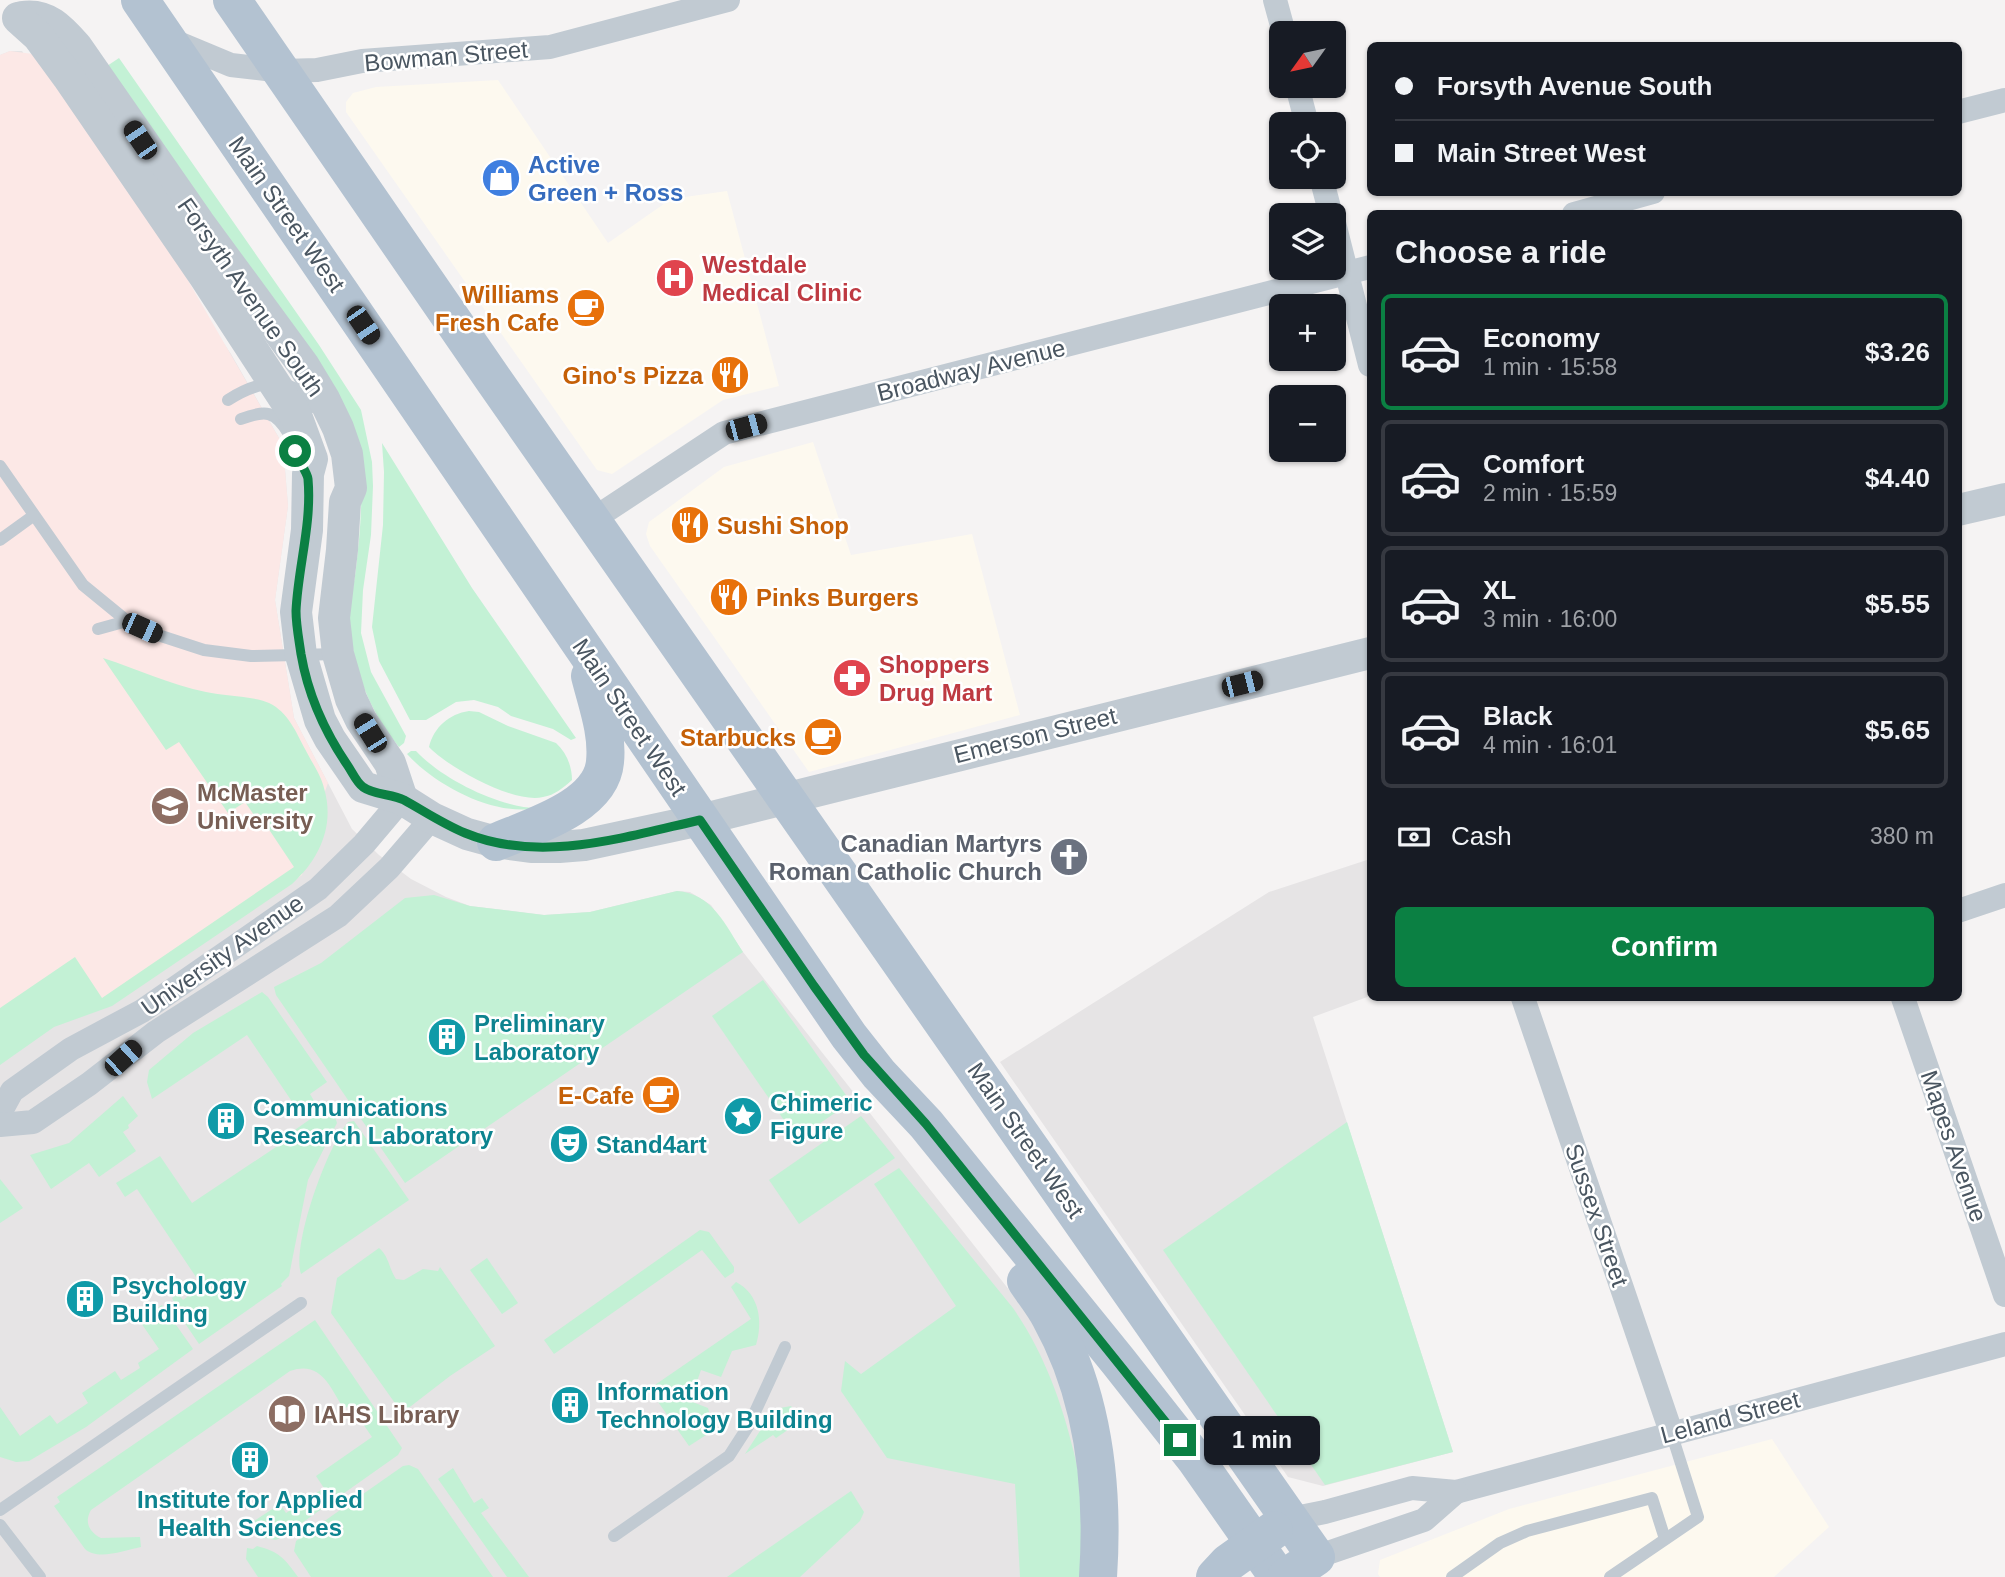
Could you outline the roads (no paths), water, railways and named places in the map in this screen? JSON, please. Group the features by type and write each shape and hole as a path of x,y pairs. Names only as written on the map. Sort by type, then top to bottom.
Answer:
{"main road":[{"name":"Main Street West","path":"140,0 821,996 879,1074 926,1124 1196,1460 1278,1577"},
{"name":"Main Street West","path":"232,0 493,379 1290,1519 1301,1567"},
{"path":"496,842 581,802 602,774 605,763 604,731 583,650"},
{"path":"879,1074 914,1134 1017,1268 1050,1316 1070,1360 1095,1448 1101,1516 1098,1577"},
{"path":"1215,1577 1254,1543 1290,1519"}],"street":[{"name":"Bowman Street","path":"165,37 231,65 282,71 317,70 362,61 550,47 728,0"},
{"path":"1275,0 1281,21"},
{"name":"Forsyth Avenue South","path":"9,19 31,16 52,22 76,46 199,223 304,366 332,415 347,454 351,488 341,494 342,550 334,618 338,654 351,699 361,720 390,763 402,799"},
{"name":"Forsyth Avenue South","path":"9,19 29,26 49,50 232,316 259,377 298,418 312,459 300,462 307,530 296,612 301,655 320,720 352,772 363,787 402,799"},
{"path":"1962,111 2005,100"},
{"path":"1588,210 1639,196"},
{"path":"1346,246 1359,270 1367,339"},
{"name":"Broadway Avenue","path":"592,520 724,433 1359,270"},
{"path":"1962,509 2005,499"},
{"name":"Emerson Street","path":"700,820 1367,654"},
{"path":"402,799 432,818 467,834 531,847 584,845 700,820"},
{"name":"University Avenue","path":"0,1113 12,1091 80,1044 142,1011 318,889 364,844 402,799"},
{"name":"University Avenue","path":"0,1125 33,1122 89,1084 166,1025 338,916 389,868 432,818"},
{"path":"1962,910 2005,895"},
{"name":"Sussex Street","path":"1523,1001 1671,1432"},
{"name":"Mapes Avenue","path":"1904,1001 2005,1294"},
{"name":"Leland Street","path":"1290,1519 1412,1488 1456,1492 2005,1344"},
{"name":"Leland Street","path":"1301,1567 1424,1520 1456,1492"}],"lane":[{"path":"244,389 261,384 259,377"},
{"path":"228,400 259,377"},
{"path":"259,377 303,394 324,428"},
{"path":"241,419 260,412 272,414 283,425 300,462"},
{"path":"0,466 83,585 127,621 158,635 204,650 251,656 338,654"},
{"path":"0,540 33,516"},
{"path":"99,629 127,621"},
{"path":"0,1510 301,1303"},
{"path":"614,1536 729,1455 749,1425 785,1347"},
{"path":"1611,1577 1698,1517 1671,1432"},
{"path":"1452,1577 1500,1543 1527,1531 1651,1498 1665,1539"},
{"path":"0,1525 40,1577"}],"place":[{"name":"Active Green + Ross","path":"501,178"},
{"name":"Westdale Medical Clinic","path":"675,278"},
{"name":"Williams Fresh Cafe","path":"586,308"},
{"name":"Gino's Pizza","path":"730,375"},
{"name":"Sushi Shop","path":"690,525"},
{"name":"Pinks Burgers","path":"729,597"},
{"name":"Shoppers Drug Mart","path":"852,678"},
{"name":"Starbucks","path":"823,737"},
{"name":"McMaster University","path":"170,806"},
{"name":"Canadian Martyrs Roman Catholic Church","path":"1069,857"},
{"name":"Preliminary Laboratory","path":"447,1037"},
{"name":"E-Cafe","path":"661,1095"},
{"name":"Chimeric Figure","path":"743,1116"},
{"name":"Communications Research Laboratory","path":"226,1121"},
{"name":"Stand4art","path":"569,1144"},
{"name":"Psychology Building","path":"85,1299"},
{"name":"Information Technology Building","path":"570,1405"},
{"name":"IAHS Library","path":"287,1414"},
{"name":"Institute for Applied Health Sciences","path":"250,1460"}]}
